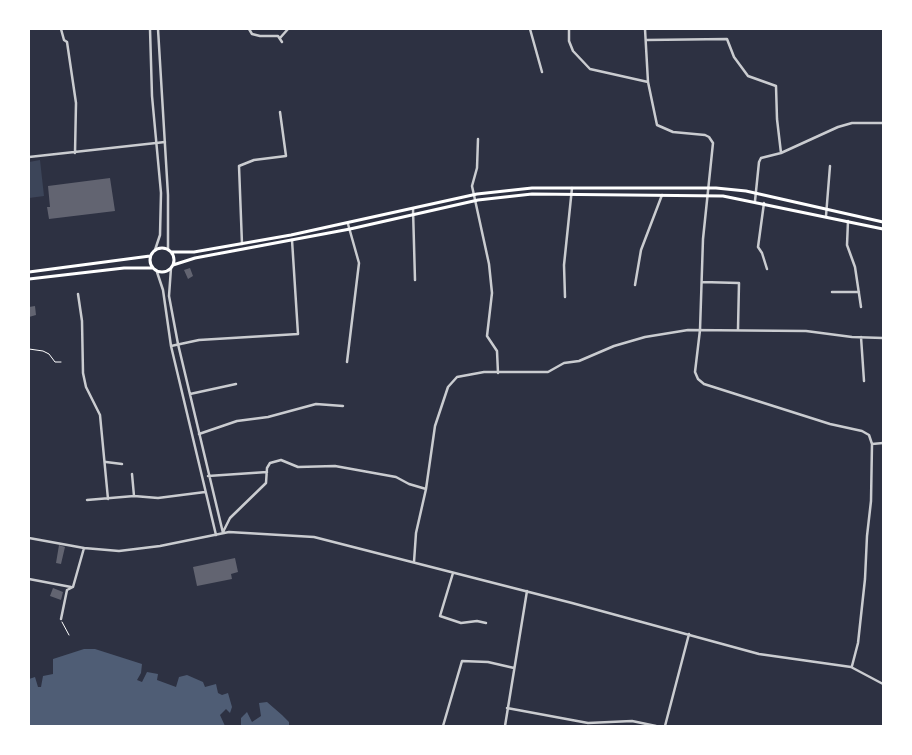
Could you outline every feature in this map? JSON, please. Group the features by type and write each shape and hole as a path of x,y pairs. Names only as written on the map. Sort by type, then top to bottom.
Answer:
{"main road":[{"path":"29,272 150,256 156,250 194,252 242,244 348,224 473,195 532,188 708,187 756,193 883,222"},
{"path":"29,279 124,268 152,268 157,272 164,272 195,258 414,215 474,200 532,194 707,195 755,201 883,229"},
{"path":"169,251 174,258 172,267"},
{"path":"150,256 152,268"}],"street":[{"path":"61,29 64,40 67,42 76,103 75,153"},
{"path":"150,29 161,216 160,235 156,250"},
{"path":"158,29 168,196 169,251"},
{"path":"249,29 252,34 260,36 270,34 278,36 282,42"},
{"path":"280,38 288,29"},
{"path":"530,29 542,72"},
{"path":"569,29 569,41 573,51 590,69 648,82"},
{"path":"645,29 648,82 657,125 673,132 705,135 712,140 707,195 700,330 695,372 698,379 704,384 830,424 862,431 868,436 872,444 871,501 866,536 865,579 858,643 851,667"},
{"path":"646,40 727,39 734,57 748,76 776,86 781,153"},
{"path":"242,244 239,166 254,160 286,156 280,112"},
{"path":"755,201 761,158 781,153 838,127 852,123 883,123"},
{"path":"478,139 477,168 472,182 473,195 489,264 492,293 487,336 497,351 498,374"},
{"path":"29,157 164,142"},
{"path":"826,216 830,166"},
{"path":"565,297 564,265 572,188"},
{"path":"635,285 641,250 662,195"},
{"path":"764,203 758,247 767,269"},
{"path":"413,209 415,280"},
{"path":"848,221 847,245 856,267 861,307"},
{"path":"347,362 359,263 348,224"},
{"path":"171,346 199,340 298,334 291,235"},
{"path":"172,267 169,296 221,534"},
{"path":"157,272 163,290 171,346 216,535"},
{"path":"702,282 739,283 738,330"},
{"path":"832,292 859,292"},
{"path":"78,294 82,321 83,373 86,387 100,416 106,462 108,499"},
{"path":"414,562 416,533 426,489 434,431 448,387 457,377 484,372 498,374 548,372 564,363 579,361 614,346 645,337 700,330 806,331 883,338"},
{"path":"861,337 864,381"},
{"path":"190,394 236,384"},
{"path":"198,434 238,421 268,417 316,404 343,406"},
{"path":"872,444 883,444"},
{"path":"221,534 230,518 266,483 270,462 281,460 298,467 335,466 396,477 408,484 426,489"},
{"path":"106,462 122,464"},
{"path":"208,476 267,472"},
{"path":"132,474 134,496"},
{"path":"88,500 134,496 158,498 206,492"},
{"path":"29,538 84,548 129,550 221,534 246,532 314,537 527,591 759,654 851,667 883,684"},
{"path":"61,620 67,590 71,587 84,548"},
{"path":"453,572 440,616 461,623 486,623"},
{"path":"29,579 71,587"},
{"path":"505,726 527,591"},
{"path":"665,726 689,634"},
{"path":"443,726 462,661 488,662 514,668"},
{"path":"508,708 588,725 632,721 656,726"}],"path":[{"path":"29,350 43,351 49,354 55,362 62,362"},
{"path":"61,620 69,635"}],"shaded area":[{"path":"40,160 44,196 29,198 29,162"},
{"path":"84,649 95,649 142,664 141,673 137,680 142,682 147,672 158,674 157,680 176,687 179,677 187,675 203,682 205,687 216,684 218,693 222,695 228,693 232,707 230,713 226,709 220,715 225,726 29,726 29,679 35,677 38,687 41,687 43,676 53,674 53,659"},
{"path":"267,702 289,722 289,726 241,726 241,718 247,712 252,722 261,716 259,703"}],"building":[{"path":"110,178 115,211 49,219 47,207 50,207 48,186"},
{"path":"190,268 193,276 188,279 184,270"},
{"path":"35,306 36,315 29,317 29,307"},
{"path":"59,545 65,547 61,564 56,563"},
{"path":"235,558 238,572 231,574 232,579 197,586 193,567"},
{"path":"53,588 63,592 61,600 50,596"}]}
